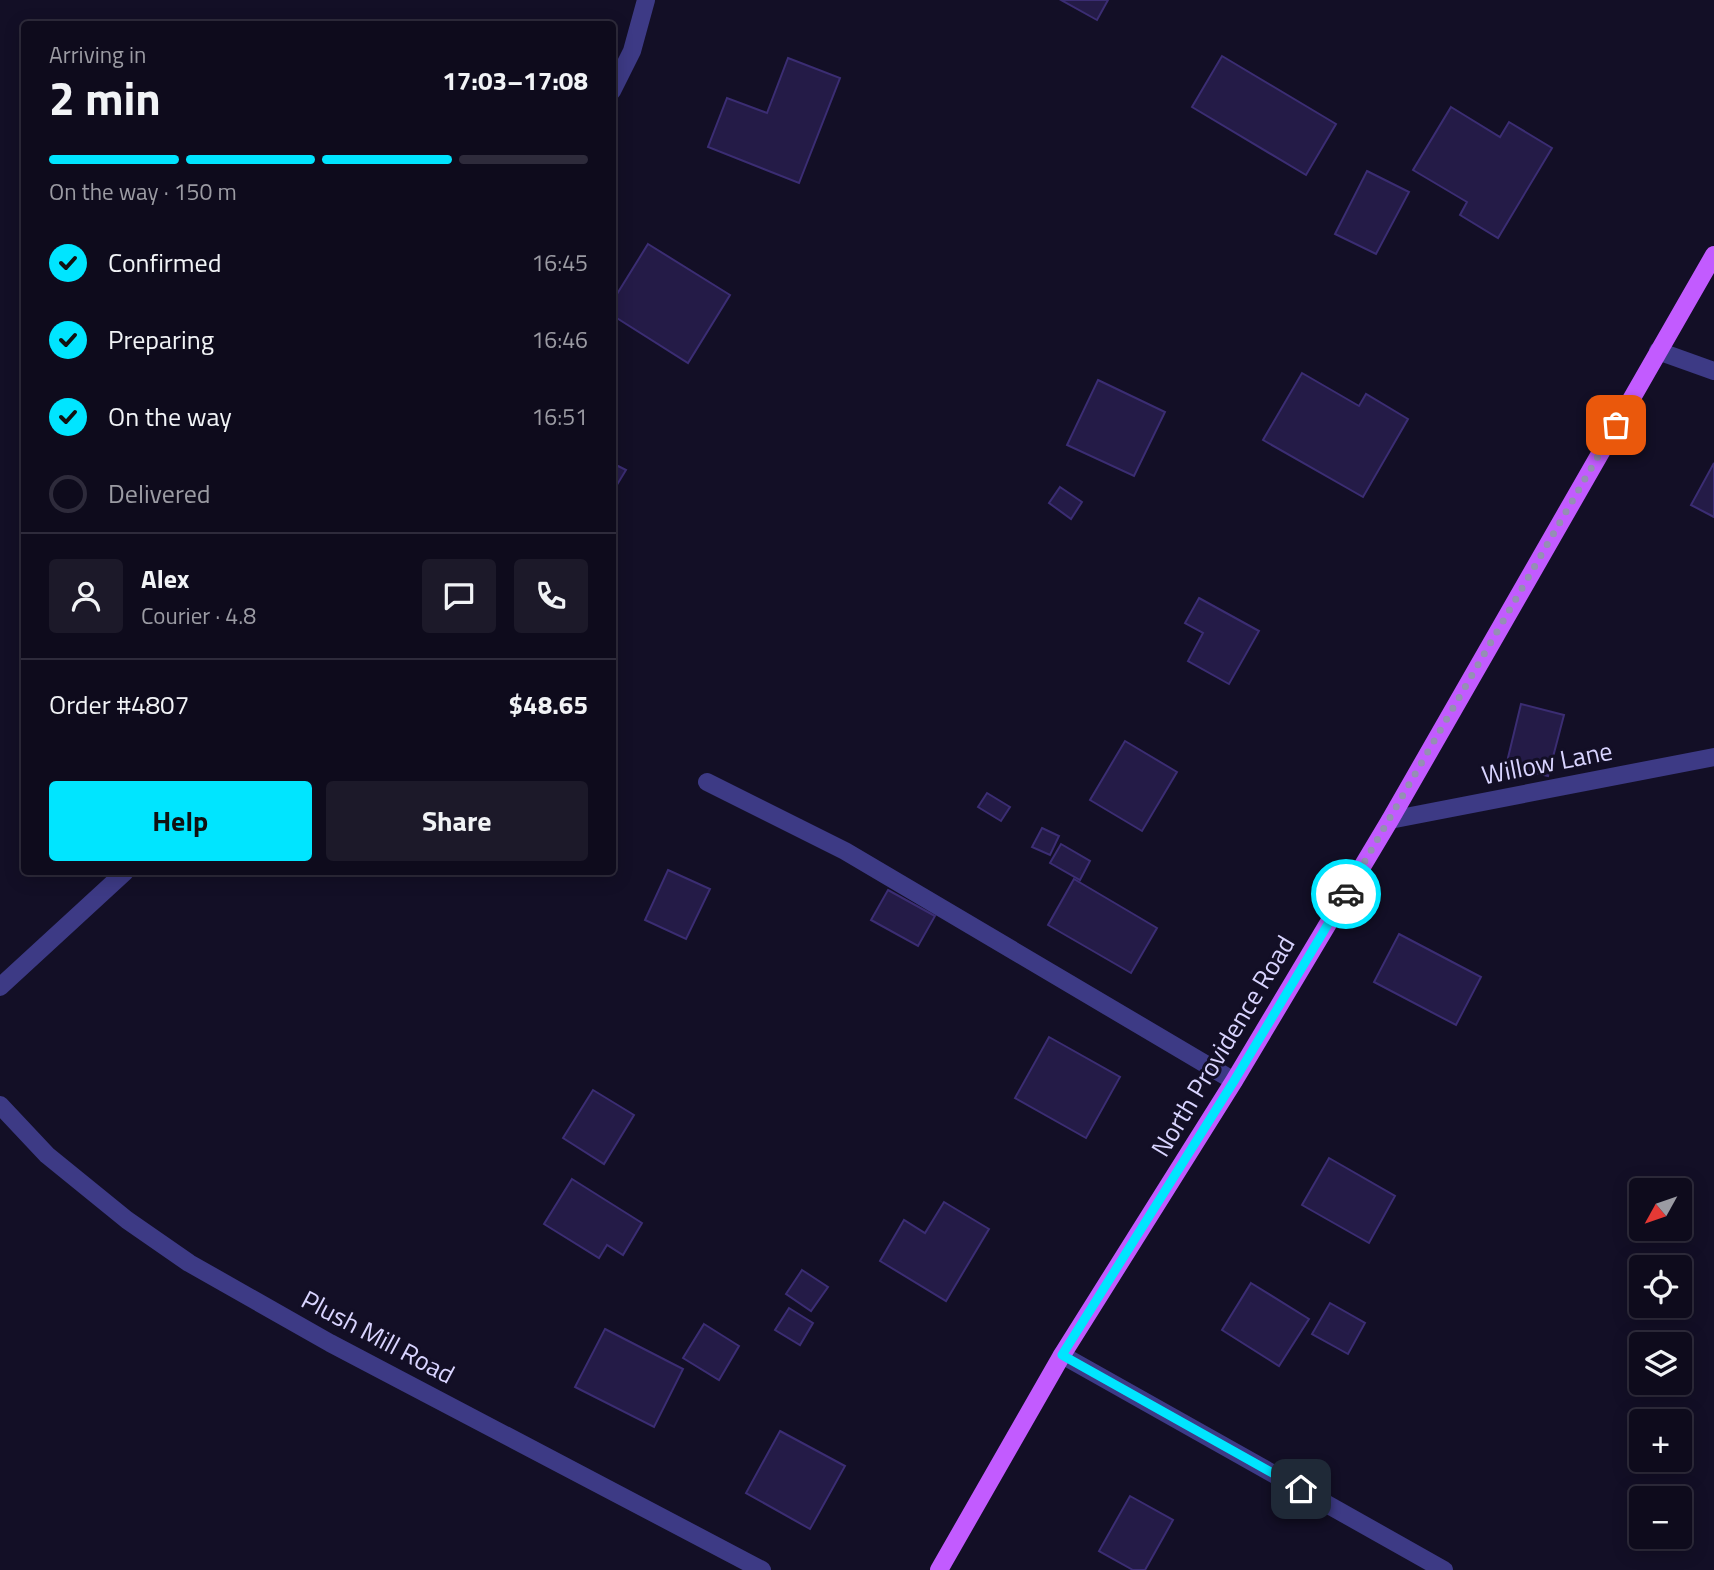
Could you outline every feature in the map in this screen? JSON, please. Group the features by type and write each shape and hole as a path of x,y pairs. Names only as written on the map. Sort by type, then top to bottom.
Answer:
{"main road":[{"name":"North Providence Road","path":"939,1570 1062,1355 1234,1081 1390,820 1714,255"}],"street":[{"path":"616,83 632,51 646,0"},
{"path":"1658,351 1714,371"},
{"name":"Willow Lane","path":"1390,820 1714,757"},
{"path":"707,782 845,851 1234,1081"},
{"path":"0,987 122,875"},
{"name":"Plush Mill Road","path":"0,1105 47,1155 127,1220 189,1263 330,1343 762,1570"},
{"path":"1062,1355 1444,1570"}],"building":[{"path":"1061,0 1108,0 1097,20"},
{"path":"1222,56 1336,124 1306,175 1192,107"},
{"path":"788,58 840,78 799,183 708,147 727,98 767,113"},
{"path":"1451,107 1500,137 1509,122 1552,148 1498,238 1460,215 1467,202 1413,170"},
{"path":"1367,171 1409,192 1376,254 1335,234"},
{"path":"648,244 730,295 688,363 616,318 616,296"},
{"path":"1302,373 1359,406 1366,394 1408,419 1363,497 1263,440"},
{"path":"1098,380 1165,412 1134,476 1067,445"},
{"path":"1714,463 1714,517 1691,505"},
{"path":"616,465 626,470 616,486"},
{"path":"1060,487 1082,502 1071,519 1049,503"},
{"path":"1199,598 1259,631 1229,684 1188,661 1203,633 1185,623"},
{"path":"1521,704 1564,715 1548,776 1506,766"},
{"path":"1125,741 1177,772 1142,831 1090,800"},
{"path":"987,793 1010,807 1001,821 978,807"},
{"path":"1042,828 1059,836 1050,855 1032,847"},
{"path":"1061,844 1090,861 1080,880 1050,863"},
{"path":"668,870 710,889 686,939 645,920"},
{"path":"1074,879 1157,928 1131,973 1048,925"},
{"path":"888,890 935,916 918,946 871,920"},
{"path":"1399,934 1481,977 1456,1025 1374,982"},
{"path":"1049,1037 1120,1077 1086,1138 1015,1098"},
{"path":"593,1090 634,1115 604,1164 563,1138"},
{"path":"1329,1158 1395,1196 1369,1243 1302,1205"},
{"path":"572,1179 642,1223 623,1255 607,1245 599,1258 544,1224"},
{"path":"944,1202 989,1229 946,1301 880,1261 904,1220 925,1233"},
{"path":"802,1270 828,1287 811,1311 786,1294"},
{"path":"1251,1283 1309,1319 1279,1366 1222,1330"},
{"path":"1330,1303 1365,1323 1348,1354 1312,1334"},
{"path":"789,1308 813,1323 800,1345 775,1330"},
{"path":"704,1324 739,1346 719,1380 683,1358"},
{"path":"605,1329 683,1369 654,1427 575,1387"},
{"path":"780,1431 845,1466 810,1529 746,1493"},
{"path":"1130,1496 1173,1520 1145,1570 1133,1570 1099,1551"}],"way so far":[{"path":"1346,894 1616,425"}],"route":[{"path":"1301,1489 1062,1355 1234,1081 1346,894"}]}
